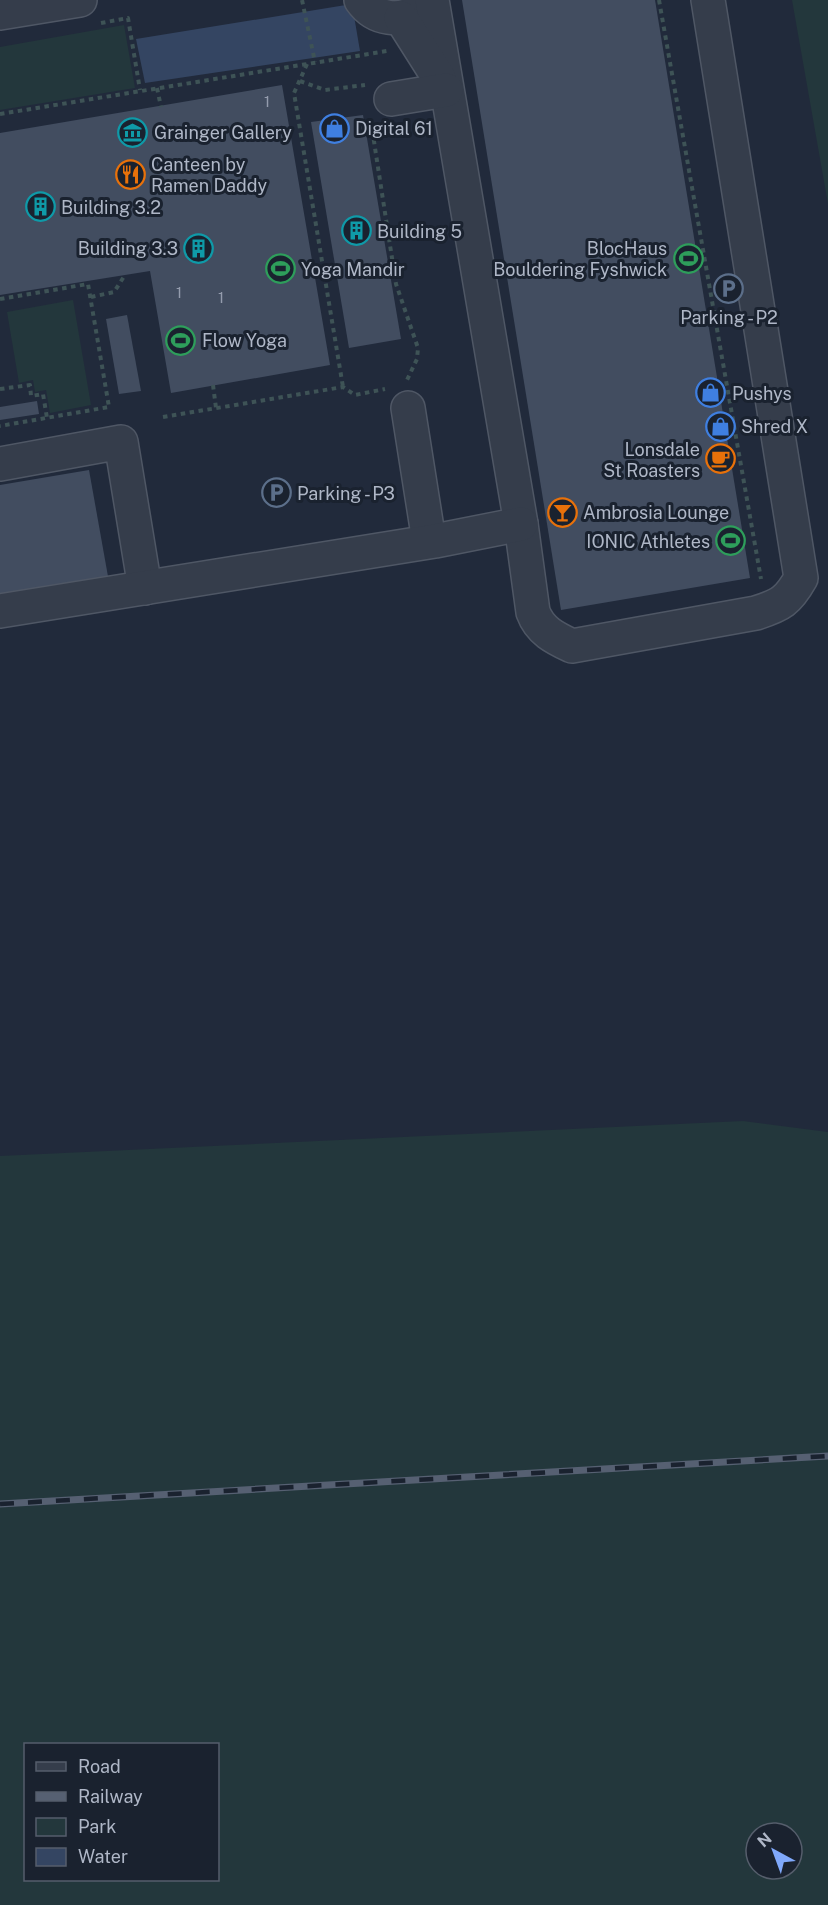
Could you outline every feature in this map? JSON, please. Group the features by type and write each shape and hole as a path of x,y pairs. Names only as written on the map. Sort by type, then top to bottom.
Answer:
{"lane":[{"path":"0,13 80,0"},
{"path":"361,0 376,14 388,18 401,18 413,14 430,0 537,622 545,631 572,646 774,608 790,598 801,578 708,0"},
{"path":"401,18 446,90"},
{"path":"376,104 446,90"},
{"path":"402,393 429,541"},
{"path":"0,464 120,442 145,588"},
{"path":"0,611 521,524"}],"path":[{"path":"302,0 315,62"},
{"path":"659,0 761,584"},
{"path":"128,18 140,90"},
{"path":"0,114 419,46"},
{"path":"300,81 325,90 364,83 376,104 396,284 418,348 417,359 402,393 355,395 344,387 294,93 308,63"},
{"path":"157,88 161,107"},
{"path":"91,297 114,292 125,275"},
{"path":"0,299 88,284 109,407 0,426"},
{"path":"0,389 30,385 32,396 43,394 47,418"},
{"path":"213,386 216,408"},
{"path":"163,417 344,387"}],"green space":[{"path":"792,0 828,0 828,204"},
{"path":"124,25 135,88 0,110 0,47"},
{"path":"73,300 91,405 50,413 46,390 35,392 33,380 19,383 7,312"},
{"path":"743,1121 828,1132 828,1905 0,1905 0,1156"}],"water":[{"path":"352,4 360,51 145,83 136,39"}],"building":[{"path":"462,0 655,0 750,578 561,610"},
{"name":"Building 3.3","path":"282,85 330,365 171,393 150,271 0,295 0,133"},
{"name":"Building 5","path":"363,115 401,339 349,348 311,122"},
{"path":"127,315 141,391 119,394 106,319"},
{"path":"37,401 39,414 0,420 0,407"},
{"path":"89,470 109,582 0,599 0,485"}],"railway":[{"path":"0,1504 828,1456"}],"place":[{"name":"Digital 61","path":"334,128"},
{"name":"Grainger Gallery","path":"133,132"},
{"name":"Canteen by Ramen Daddy","path":"130,174"},
{"name":"Building 3.2","path":"40,207"},
{"name":"Building 5","path":"356,231"},
{"name":"Building 3.3","path":"199,248"},
{"name":"BlocHaus Bouldering Fyshwick","path":"688,258"},
{"name":"Yoga Mandir","path":"280,269"},
{"name":"Parking - P2","path":"729,288"},
{"name":"Flow Yoga","path":"181,340"},
{"name":"Pushys","path":"711,393"},
{"name":"Shred X","path":"720,426"},
{"name":"Lonsdale St Roasters","path":"721,459"},
{"name":"Parking - P3","path":"276,493"},
{"name":"Ambrosia Lounge","path":"562,512"},
{"name":"IONIC Athletes","path":"731,541"}]}
